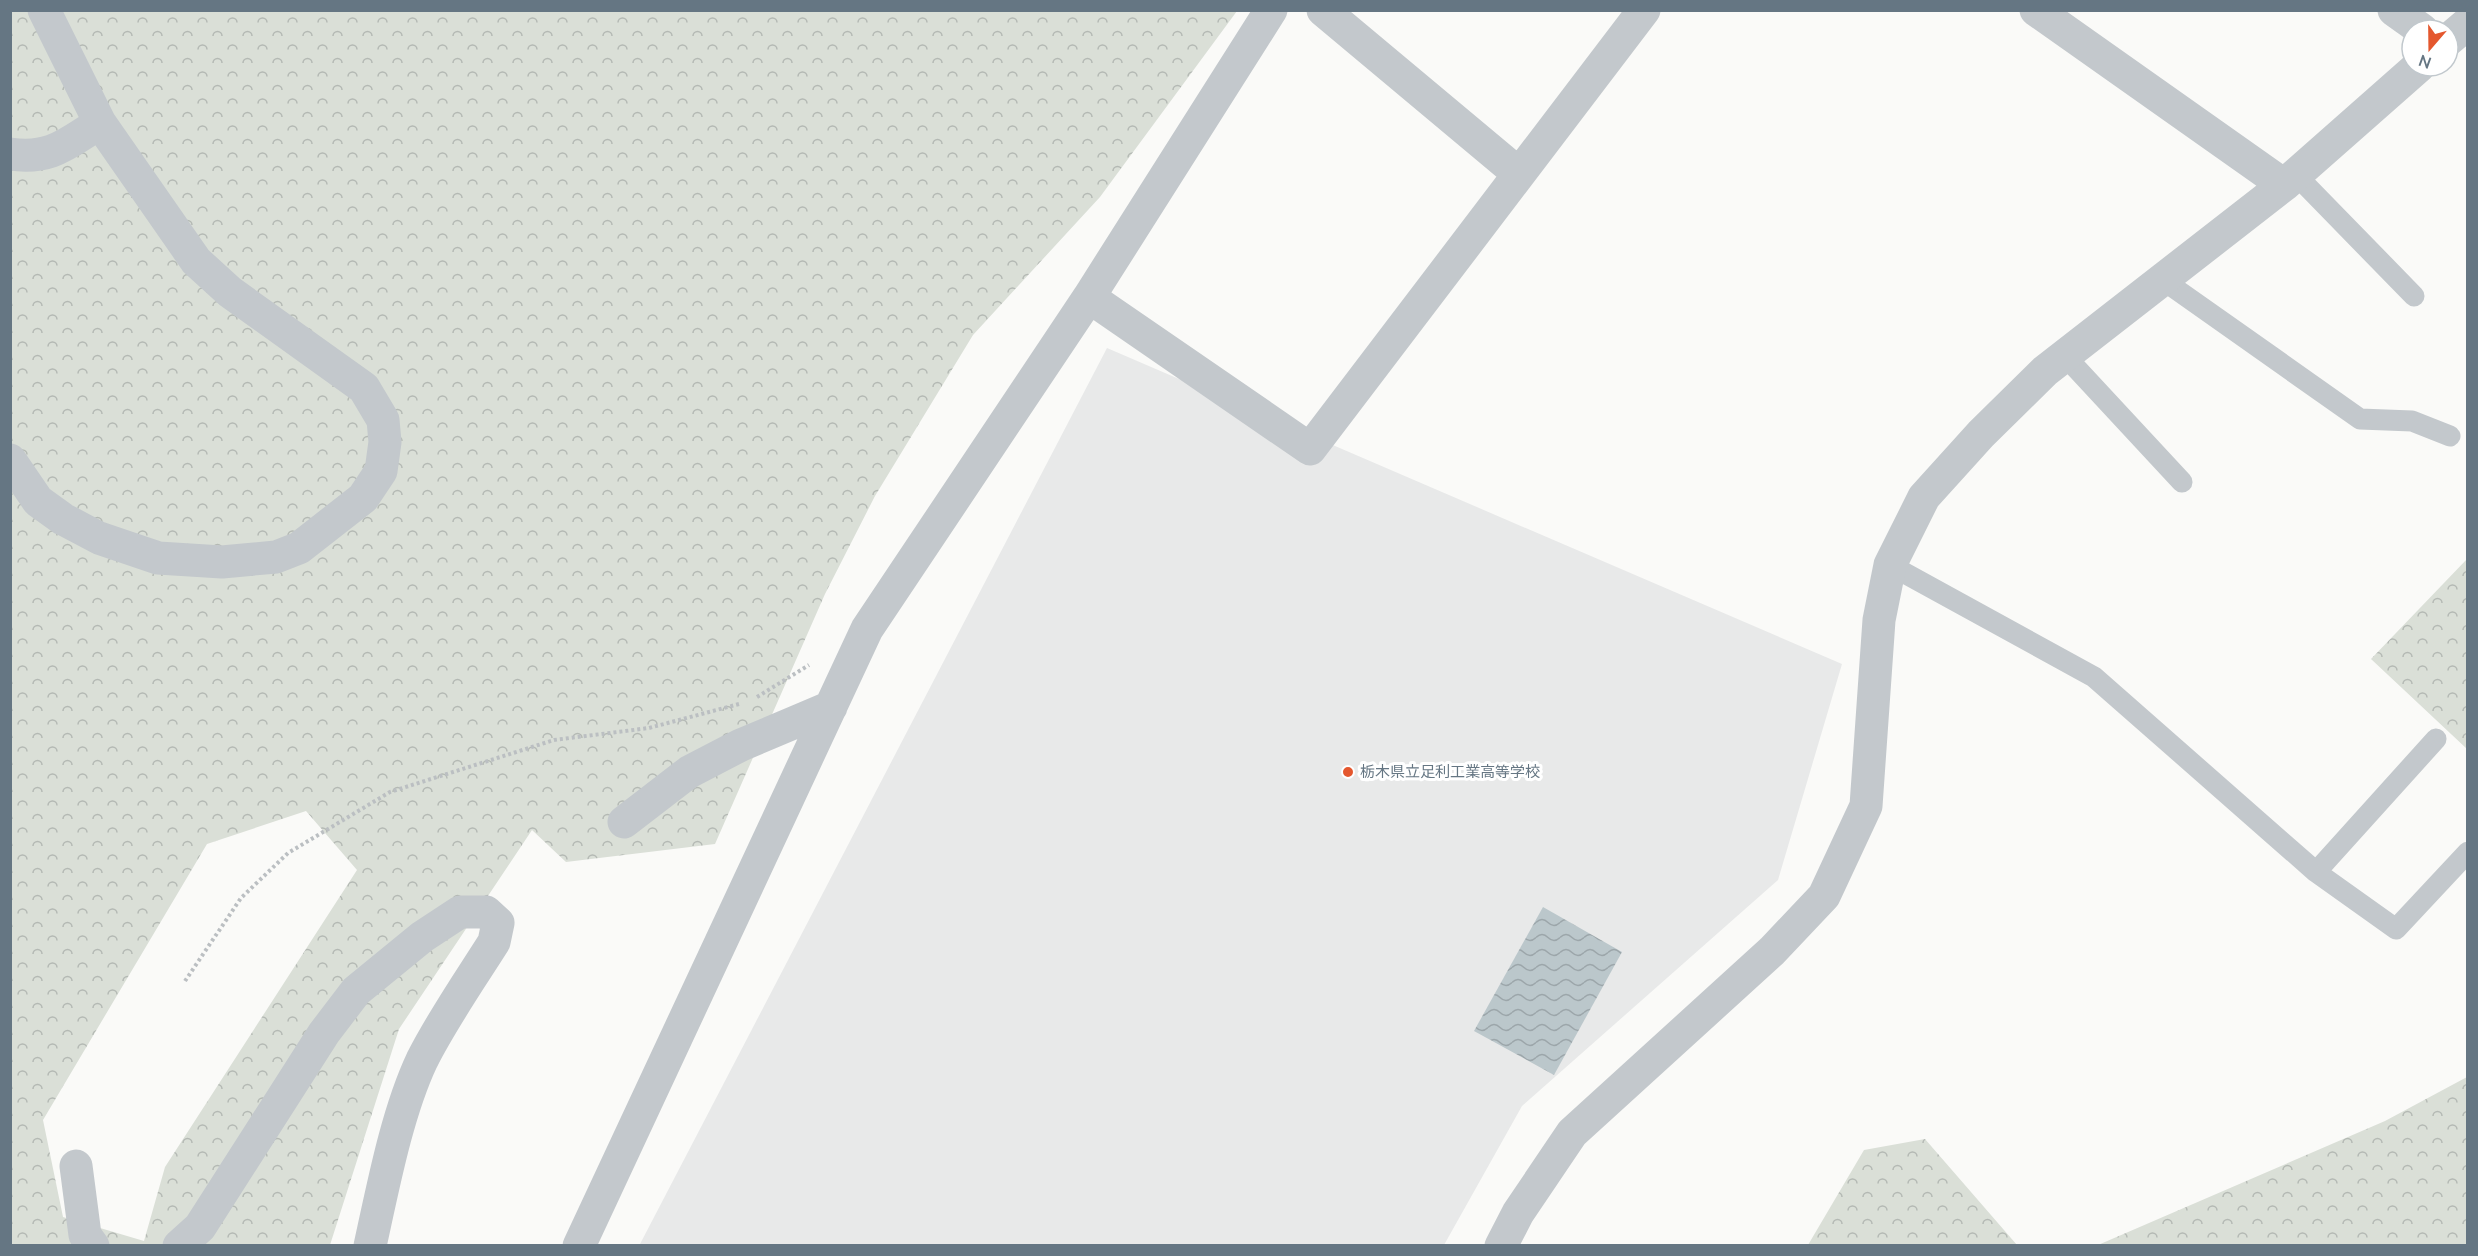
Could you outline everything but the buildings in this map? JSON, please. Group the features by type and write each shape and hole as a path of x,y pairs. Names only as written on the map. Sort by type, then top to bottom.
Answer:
{"street":[{"path":"10,460 38,501 63,519 99,538 158,558 222,562 276,557 299,548 363,498 381,471 385,442 383,420 364,388 230,292 196,261 100,123 44,10"},
{"path":"579,1245 867,629 1089,297 1271,10"},
{"path":"1323,10 1520,174"},
{"path":"2036,10 2290,180"},
{"path":"1089,297 1310,449 1520,174 1635,14"},
{"path":"1501,1245 1518,1213 1572,1133 1772,951 1824,896 1866,806 1879,620 1890,565 1924,497 1989,426 2045,371 2290,180 2405,78"},
{"path":"10,154 26,156 52,153 100,123"},
{"path":"624,822 689,772 741,745 831,707"},
{"path":"179,1245 200,1227 324,1033 356,992 422,937 460,912 486,912 498,923 494,942 423,1058 389,1161 370,1245"},
{"path":"76,1166 85,1235 93,1245"}],"lane":[{"path":"2290,180 2414,296"},
{"path":"2163,280 2360,419 2412,421 2450,436"},
{"path":"2065,357 2182,482"},
{"path":"1890,565 2094,677 2316,872 2396,929 2468,852"},
{"path":"2316,872 2436,739"}],"path":[{"path":"185,981 241,898 288,853 390,792 554,740 649,728 750,701 818,659"}],"shaded area":[{"name":"栃木県立足利工業高等学校","path":"1107,348 1842,664 1778,880 1522,1106 1444,1245 639,1246"}],"green space":[{"path":"10,11 1237,11 1100,197 973,335 875,496 825,594 715,844 566,862 532,830 399,1029 330,1245 11,1245","holes":["306,811 357,870 165,1167 144,1241 63,1217 43,1120 207,844"]},
{"path":"2467,559 2467,749 2371,659"},
{"path":"2467,1077 2467,1245 2098,1245 2385,1121"},
{"path":"1925,1139 2017,1245 1808,1245 1864,1150"}],"water":[{"path":"1543,907 1622,952 1554,1075 1474,1031"}],"place":[{"name":"栃木県立足利工業高等学校","path":"1348,772"}]}
